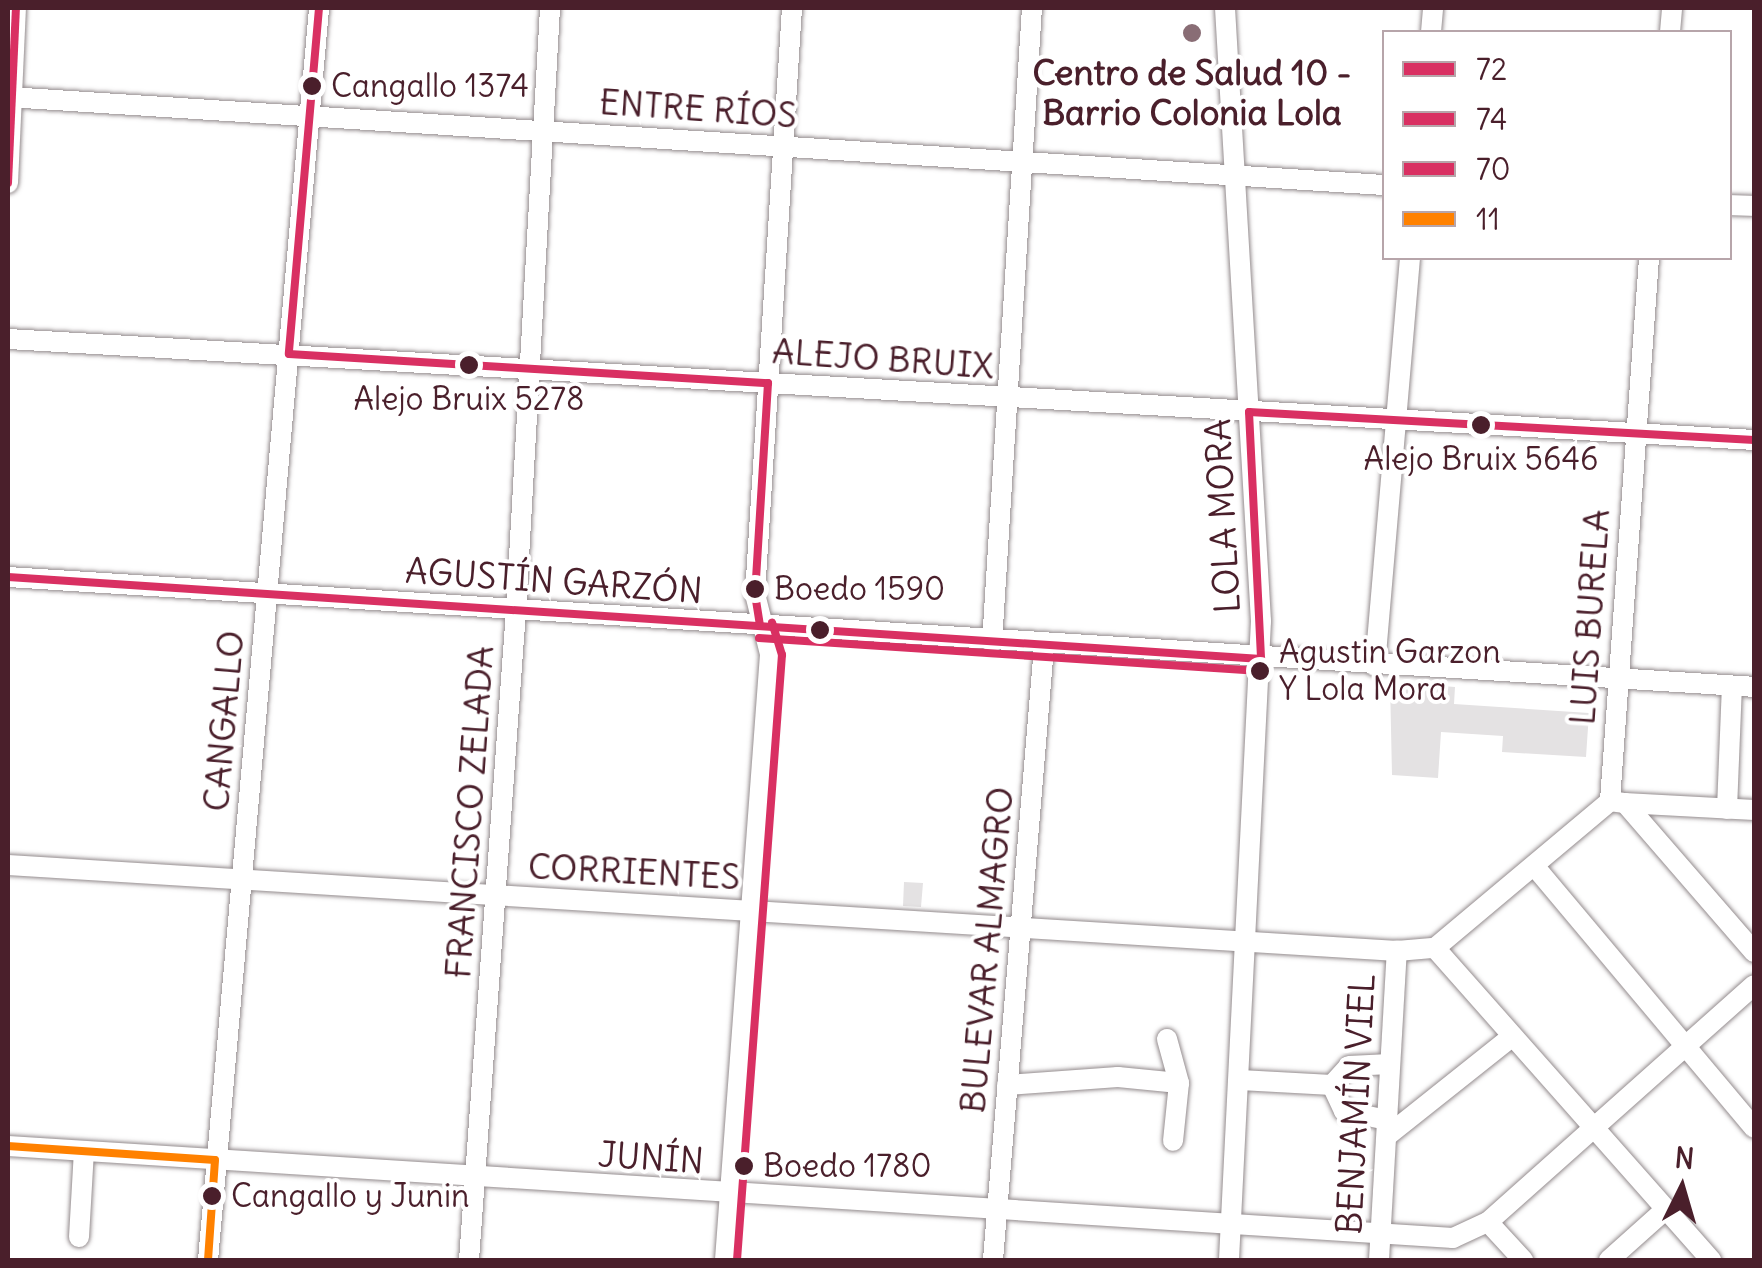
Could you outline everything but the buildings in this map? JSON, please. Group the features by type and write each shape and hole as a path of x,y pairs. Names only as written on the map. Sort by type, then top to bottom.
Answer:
{"street":[{"path":"8,183 16,8"},
{"name":"CANGALLO","path":"208,1260 319,8"},
{"name":"FRANCISCO ZELADA","path":"469,1260 516,611 550,8"},
{"path":"725,1260 770,654 755,594 792,8"},
{"path":"992,642 1032,8"},
{"name":"LOLA MORA","path":"1225,8 1238,175 1261,659 1249,942 1228,1260"},
{"name":"ENTRE RÍOS","path":"10,97 1382,185"},
{"path":"1375,666 1410,260"},
{"name":"LUIS BURELA","path":"1617,802 1616,679 1649,260"},
{"name":"ALEJO BRUIX","path":"8,339 1754,440"},
{"name":"AGUSTÍN GARZÓN","path":"8,577 1044,646 1754,687"},
{"name":"BULEVAR ALMAGRO","path":"993,1260 1044,646"},
{"path":"1727,809 1732,686"},
{"path":"1617,802 1754,952"},
{"path":"1711,1260 1509,1039 1436,948 1617,802 1754,810"},
{"name":"CORRIENTES","path":"8,865 1397,951 1436,948"},
{"path":"1536,868 1754,1128"},
{"name":"BENJAMÍN VIEL","path":"1379,1260 1397,951"},
{"path":"1523,1260 1488,1222 1754,984"},
{"path":"1167,1039 1179,1083 1173,1141"},
{"path":"1332,1086 1344,1112 1387,1128 1509,1039"},
{"path":"1332,1086 1349,1066 1390,1064"},
{"path":"1007,1085 1118,1077 1179,1083"},
{"path":"1240,1080 1332,1086"},
{"name":"JUNÍN","path":"8,1146 1380,1234 1470,1236 1488,1222"},
{"path":"79,1237 84,1151"},
{"path":"1609,1260 1665,1210"}],"transit line":[{"name":"72","path":"8,183 16,8"},
{"name":"72","path":"319,8 289,354 768,383 755,594 760,626"},
{"name":"70","path":"1249,412 1754,440"},
{"name":"70","path":"1249,412 1261,659"},
{"name":"72","path":"8,577 1261,659"},
{"name":"74","path":"737,1260 782,655 772,622"},
{"name":"74","path":"759,638 1260,671"},
{"name":"11","path":"8,1146 215,1160 208,1260"}],"place":[{"name":"Centro de Salud 10 - Barrio Colonia Lola","path":"1192,33"},
{"name":"Cangallo 1374","path":"312,86"},
{"name":"Alejo Bruix 5278","path":"469,365"},
{"name":"Alejo Bruix 5646","path":"1481,425"},
{"name":"Boedo 1590","path":"755,589"},
{"name":"Agustin Garzon Y Lola Mora","path":"1260,671"},
{"name":"Boedo 1780","path":"744,1166"},
{"name":"Cangallo y Junin","path":"212,1196"}]}
